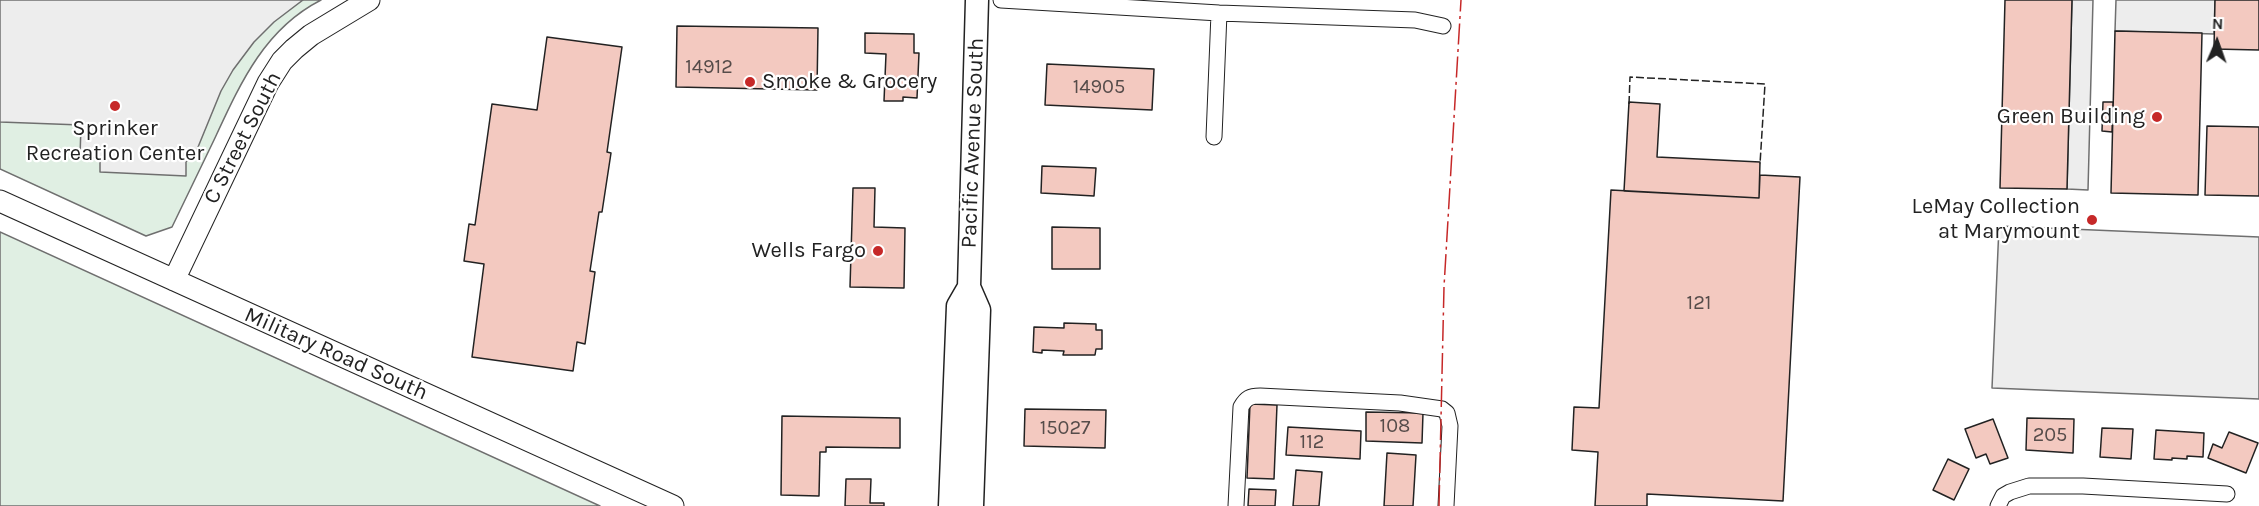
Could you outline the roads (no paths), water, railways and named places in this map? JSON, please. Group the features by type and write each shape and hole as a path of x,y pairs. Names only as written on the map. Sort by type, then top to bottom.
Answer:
{"main road":[{"name":"C Street South","path":"174,280 263,94 282,61 311,35 369,0"},
{"name":"Pacific Avenue South","path":"972,506 979,310 969,287 977,0"},
{"name":"Military Road South","path":"0,201 673,506"},
{"name":"Pacific Avenue South","path":"950,506 958,306 969,287"}],"street":[{"path":"1001,0 1219,13 1415,20 1443,26"},
{"path":"1214,136 1219,13"},
{"path":"1236,506 1240,418 1245,400 1251,396 1400,403 1442,409 1447,413 1450,426 1446,506"},
{"path":"2001,501 2016,488 2029,486 2084,486 2227,494"}],"place":[{"name":"Smoke & Grocery","path":"750,82"},
{"name":"Sprinker Recreation Center","path":"115,106"},
{"name":"Green Building","path":"2157,117"},
{"name":"LeMay Collection at Marymount","path":"2092,220"},
{"name":"Wells Fargo","path":"878,251"}]}
